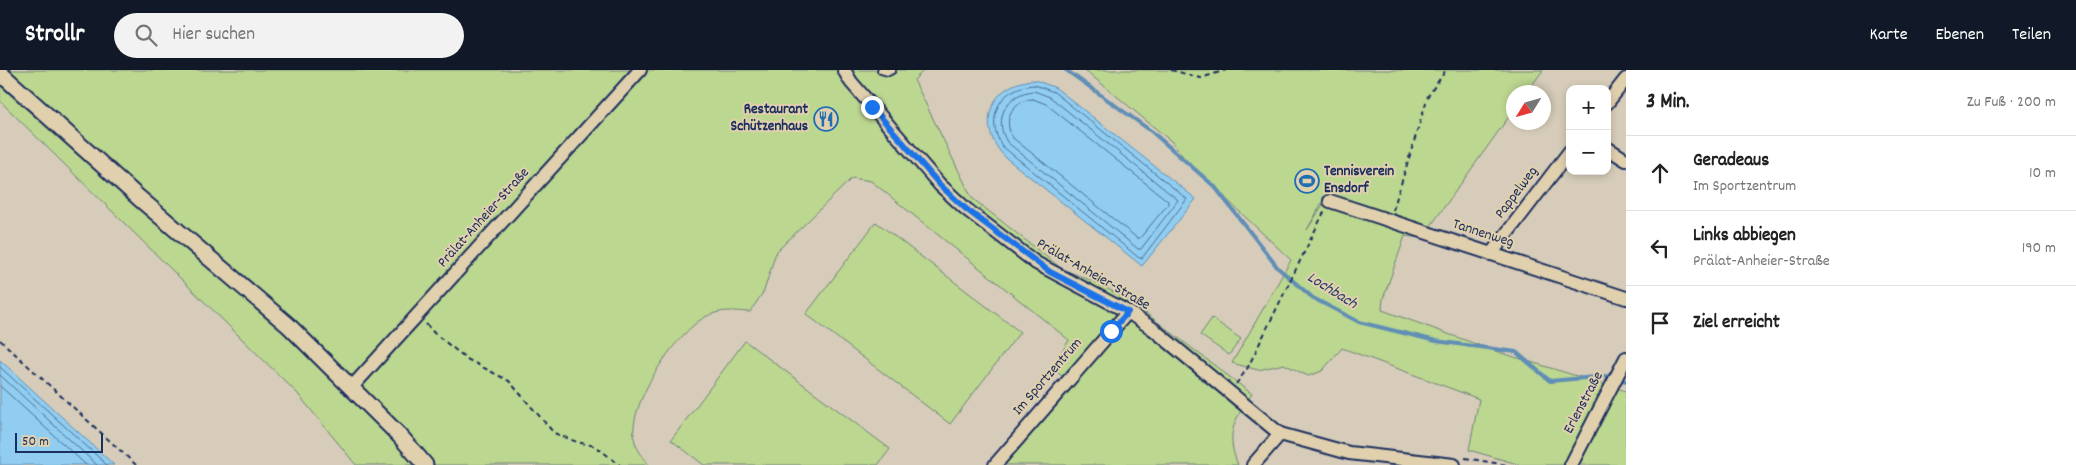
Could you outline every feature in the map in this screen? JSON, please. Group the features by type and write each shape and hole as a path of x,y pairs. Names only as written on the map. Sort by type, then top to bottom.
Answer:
{"street":[{"name":"Prälat-Anheier-Straße","path":"352,388 640,70"},
{"name":"Prälat-Anheier-Straße","path":"844,70 850,82 893,132 940,185 966,209 1043,268 1128,312 1153,329 1280,434 1349,453 1454,465"},
{"path":"0,74 139,198 273,311 352,388 425,465"},
{"path":"1611,98 1626,79"},
{"path":"1611,151 1626,160"},
{"name":"Pappelweg","path":"1491,254 1566,156"},
{"name":"Tannenweg","path":"1330,201 1390,219 1626,298"},
{"name":"Im Sportzentrum","path":"995,465 1128,312"},
{"name":"Erlenstraße","path":"1570,465 1626,358"},
{"path":"1253,465 1280,434"}],"lane":[{"path":"881,70 888,72 892,70"}],"path":[{"path":"1171,70 1201,78 1226,70"},
{"path":"1390,219 1428,96 1446,70"},
{"path":"1231,392 1247,369 1330,201"},
{"path":"417,315 434,333 467,359 509,381 554,432 576,442 595,446 620,465"},
{"path":"0,340 136,465"}],"green space":[{"path":"0,70 924,70 914,80 972,198 1062,269 1095,282 1130,301 1252,394 1240,412 1233,428 1232,444 1238,465 1005,465 1074,386 1052,368 1069,340 871,181 852,178 776,252 764,291 750,312 722,312 705,317 680,339 667,355 645,392 634,427 636,445 649,465 356,465 297,393 0,101"},
{"path":"1085,70 1543,70 1532,85 1506,85 1506,121 1422,238 1405,236 1383,299 1382,310 1498,352 1626,391 1626,465 1521,465 1469,450 1479,399 1342,348 1322,371 1308,376 1284,364 1258,370 1232,363 1291,260 1188,163 1172,142","holes":["1324,199 1396,214 1394,225 1324,203 1307,230"]},
{"path":"876,222 1020,332 950,424 806,314"},
{"path":"1212,318 1241,339 1229,355 1200,335"},
{"path":"745,341 890,449 878,465 704,465 671,440"}],"water":[{"path":"1035,80 1056,88 1196,199 1142,266 1006,158 996,146 989,120 992,108 998,97 1007,89 1020,83"},
{"path":"0,360 114,465 0,465"}],"waterway":[{"name":"Lochbach","path":"1066,70 1151,131 1215,187 1278,268 1313,298 1359,322 1436,341 1516,352 1550,381 1607,376 1626,381"}],"place":[{"name":"Restaurant Schützenhaus","path":"826,119"},
{"name":"Tennisverein Ensdorf","path":"1307,181"}],"route":[{"path":"872,107 940,185 966,209 1050,272 1128,312 1111,331"}]}
